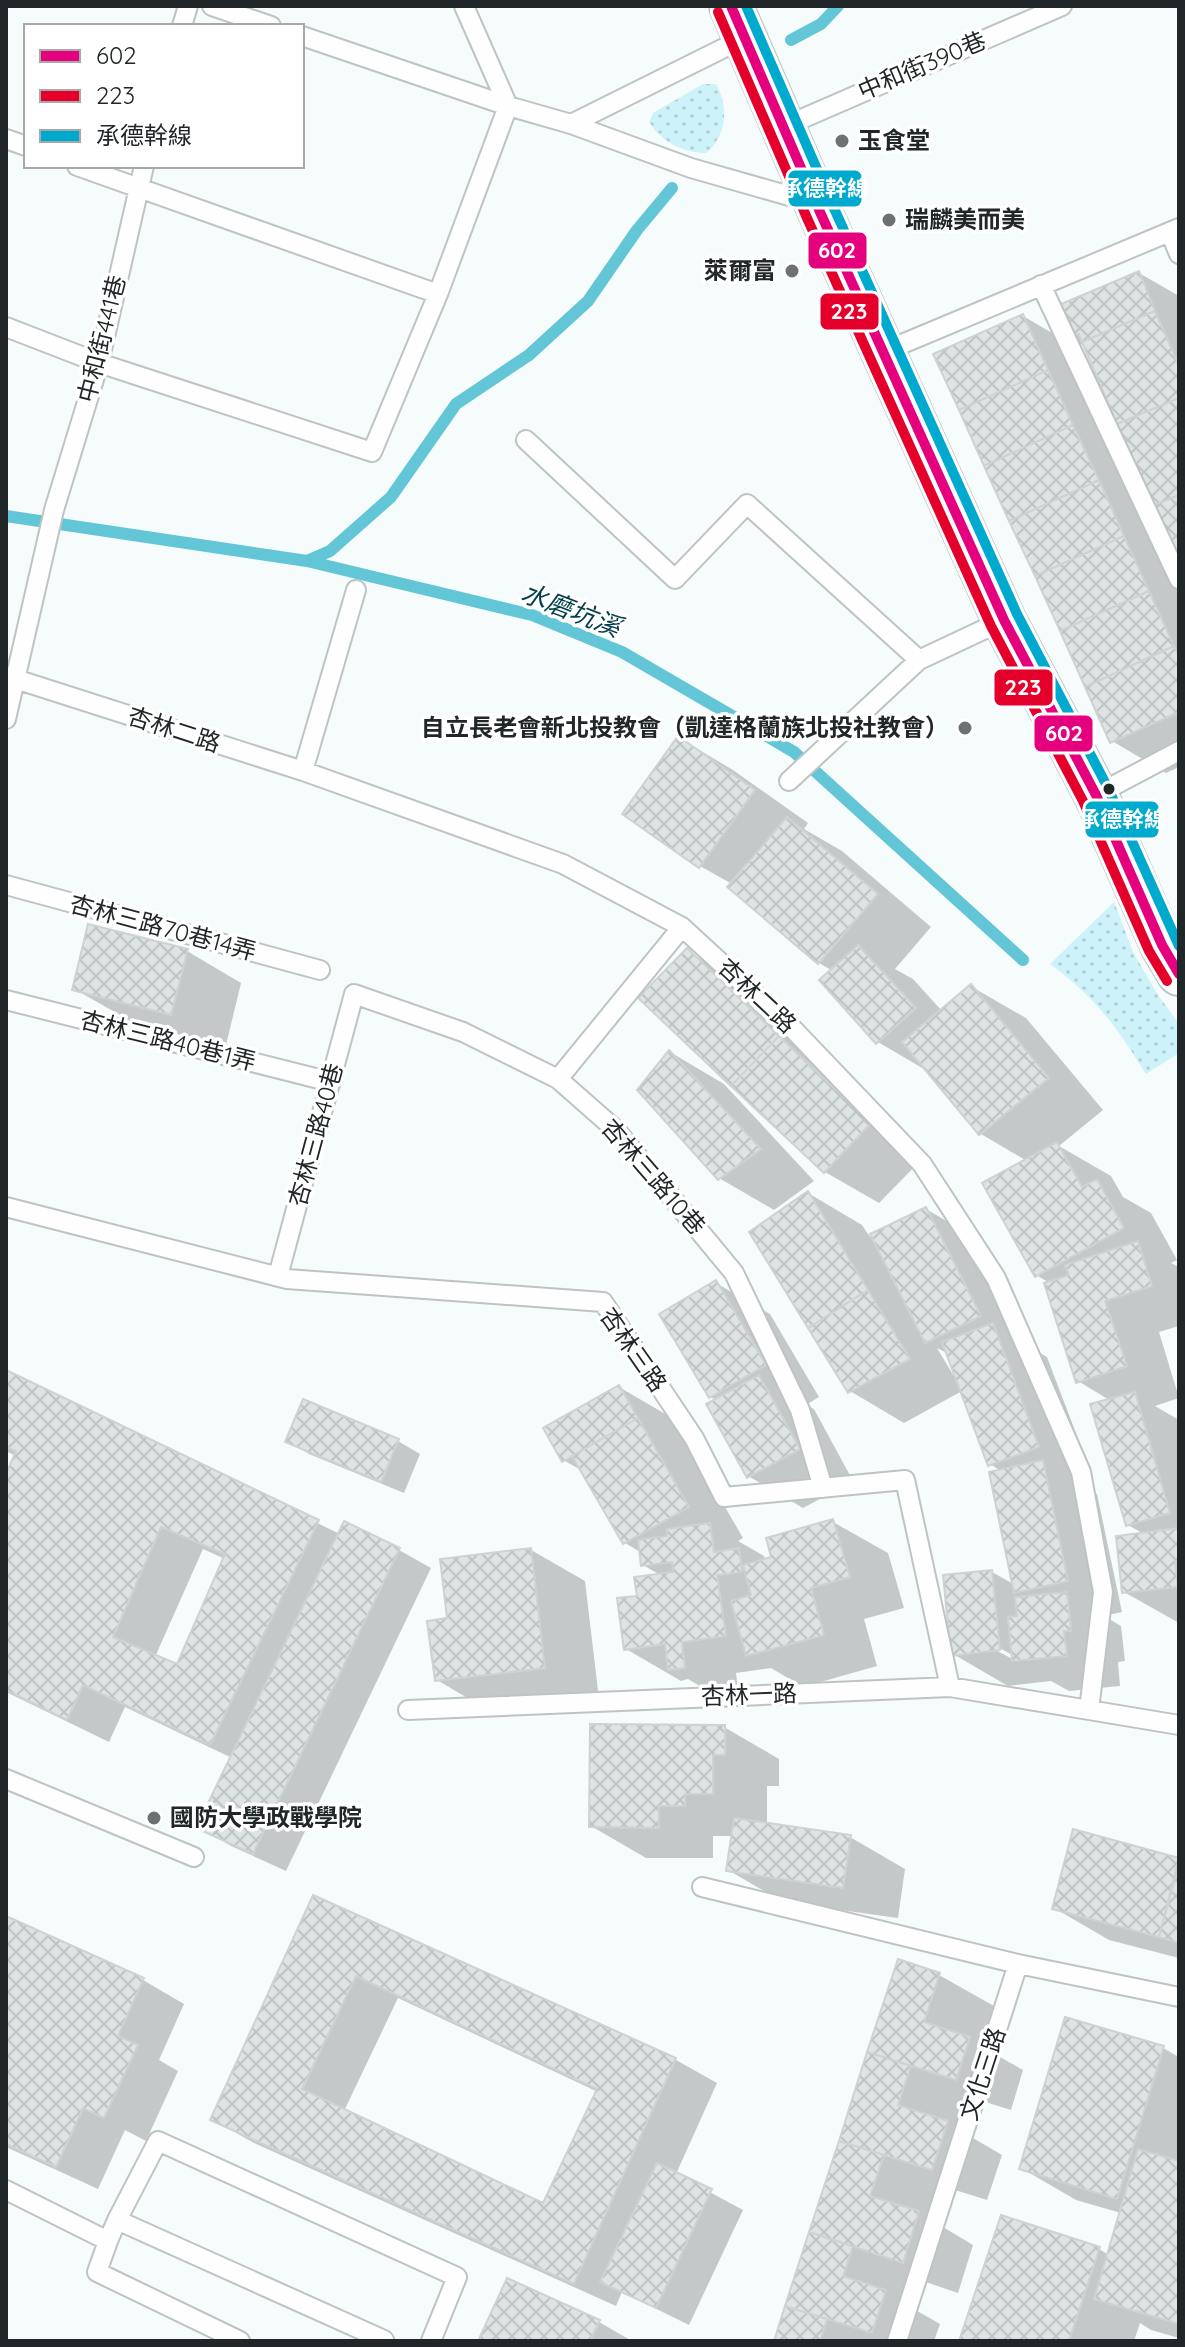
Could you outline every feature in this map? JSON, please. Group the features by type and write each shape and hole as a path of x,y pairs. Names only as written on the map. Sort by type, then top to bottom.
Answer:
{"street":[{"path":"737,22 1004,620 1096,795 1162,945 1179,974"}],"lane":[{"path":"212,6 265,24"},
{"path":"6,327 99,363 372,452 438,294 508,106 464,6"},
{"name":"中和街390巷","path":"783,127 1062,6"},
{"path":"571,124 737,22"},
{"path":"304,37 508,106 571,124 691,168 816,204"},
{"path":"82,168 438,294"},
{"name":"中和街441巷","path":"6,719 11,678 54,510 99,363 143,168"},
{"path":"883,352 1175,230 1179,254"},
{"path":"1041,285 1179,579"},
{"path":"526,440 675,579 747,504 919,660"},
{"path":"303,771 356,590"},
{"path":"789,781 919,660 1004,620"},
{"name":"杏林二路","path":"11,678 303,771 563,864 682,927 794,1030 922,1164 996,1278 1081,1472 1103,1592 1089,1710"},
{"path":"1096,795 1179,751"},
{"name":"杏林三路70巷14弄","path":"6,885 320,970"},
{"path":"558,1079 682,927"},
{"name":"杏林三路10巷","path":"354,994 463,1032 558,1079 616,1130 734,1273 800,1410 823,1488"},
{"name":"杏林三路40巷","path":"278,1276 354,994"},
{"name":"杏林三路40巷1弄","path":"6,1000 331,1082"},
{"name":"杏林三路","path":"6,1207 287,1279 603,1302 694,1438 724,1497 905,1480 950,1687"},
{"name":"杏林一路","path":"408,1710 950,1687 1179,1725"},
{"path":"6,1779 194,1857"},
{"path":"702,1887 1018,1964 1179,1997"},
{"name":"文化三路","path":"897,2341 1018,1964"},
{"path":"240,2341 97,2272 117,2220 158,2141 457,2277 431,2341"},
{"path":"6,2190 108,2241"},
{"path":"117,2220 384,2341"}],"shaded area":[{"path":"703,84 716,84 724,111 722,129 706,153 673,145 649,122 653,113"},
{"path":"1114,902 1133,952 1179,1024 1179,1053 1146,1074 1104,1014 1050,964"}],"building":[{"path":"1139,271 1155,311 1082,342 1079,334 1068,339 1054,307"},
{"path":"1155,311 1179,366 1179,398 1117,424 1082,342"},
{"path":"1023,314 1048,370 959,410 933,354"},
{"path":"1048,370 1073,425 984,466 959,410"},
{"path":"1179,398 1179,495 1152,506 1117,424"},
{"path":"1073,425 1099,480 1009,521 984,466"},
{"path":"1099,480 1124,536 1035,576 1009,521"},
{"path":"1179,495 1179,570 1152,506"},
{"path":"1124,536 1149,591 1060,631 1035,576"},
{"path":"1149,591 1174,646 1085,687 1060,631"},
{"path":"1174,646 1179,656 1179,712 1110,743 1085,687"},
{"path":"678,736 755,790 699,868 622,814"},
{"path":"787,817 878,894 818,964 727,887"},
{"path":"88,924 188,949 171,1015 72,990"},
{"path":"858,945 916,1008 876,1044 819,980"},
{"path":"687,948 779,1036 731,1086 638,998"},
{"path":"971,984 1049,1078 979,1135 902,1042"},
{"path":"779,1036 871,1123 824,1173 731,1086"},
{"path":"669,1050 761,1149 718,1180 637,1090"},
{"path":"1057,1142 1082,1187 1097,1179 1124,1228 1035,1277 982,1183"},
{"path":"808,1191 868,1290 808,1328 749,1232"},
{"path":"926,1207 981,1316 925,1343 870,1234"},
{"path":"1138,1241 1152,1286 1105,1301 1127,1366 1076,1383 1044,1283 1069,1275 1065,1265"},
{"path":"716,1280 766,1365 709,1398 659,1314"},
{"path":"868,1290 910,1359 848,1393 808,1328"},
{"path":"993,1323 1039,1447 988,1466 942,1342"},
{"path":"6,1370 319,1520 210,1745 83,1685 67,1720 6,1690 6,1474 16,1451 6,1447","holes":["161,1527 225,1554 177,1664 113,1637"]},
{"path":"759,1375 800,1449 747,1478 706,1404"},
{"path":"619,1385 638,1418 562,1462 543,1428"},
{"path":"1135,1392 1170,1513 1126,1526 1090,1404"},
{"path":"303,1399 399,1439 381,1482 285,1442"},
{"path":"638,1418 689,1507 623,1544 572,1456"},
{"path":"1043,1460 1068,1581 1014,1593 989,1472"},
{"path":"833,1519 850,1577 811,1588 824,1635 746,1656 731,1601 751,1595 743,1565 771,1557 766,1538"},
{"path":"344,1521 400,1548 253,1854 196,1828"},
{"path":"710,1523 714,1552 739,1548 742,1572 717,1575 726,1636 682,1642 685,1668 668,1670 665,1644 624,1650 617,1598 637,1596 634,1577 673,1572 672,1562 641,1566 638,1540 667,1536 667,1529"},
{"path":"1179,1528 1179,1561 1175,1561 1178,1587 1122,1593 1116,1536"},
{"path":"531,1548 545,1668 435,1681 427,1621 447,1618 440,1559"},
{"path":"992,1570 1000,1650 951,1656 943,1575"},
{"path":"1067,1592 1071,1631 1064,1631 1067,1656 1012,1661 1008,1617 1017,1616 1015,1597"},
{"path":"590,1724 725,1725 725,1755 713,1755 713,1794 685,1794 685,1806 659,1806 659,1828 589,1827"},
{"path":"734,1818 851,1835 843,1888 726,1871"},
{"path":"1073,1829 1179,1858 1159,1937 1052,1909"},
{"path":"1179,1864 1179,1943 1159,1937"},
{"path":"313,1895 676,2058 574,2284 210,2120","holes":["356,1976 597,2089 543,2203 302,2089"]},
{"path":"6,1916 144,1978 118,2036 138,2045 104,2118 83,2108 56,2167 6,2144"},
{"path":"898,1959 940,1973 924,2022 970,2037 956,2080 867,2052"},
{"path":"1065,2017 1164,2046 1117,2199 1019,2169"},
{"path":"867,2052 911,2066 898,2105 948,2121 932,2170 839,2141"},
{"path":"839,2141 884,2155 870,2196 919,2211 903,2263 809,2232"},
{"path":"1138,2149 1179,2161 1179,2324 1094,2299"},
{"path":"657,2163 712,2189 656,2308 600,2282"},
{"path":"1001,2215 1100,2247 1069,2341 959,2341"},
{"path":"809,2232 853,2246 843,2276 886,2290 872,2333 785,2306"},
{"path":"507,2278 600,2320 590,2341 478,2341"},
{"path":"785,2306 827,2319 820,2341 774,2341"}],"waterway":[{"path":"791,40 821,24 838,6"},
{"path":"307,561 330,551 391,497 456,404 529,355 588,301 637,230 672,188"},
{"name":"水磨坑溪","path":"6,516 307,561 532,615 622,652 794,752 1023,960"}],"transit line":[{"name":"602","path":"731,6 1004,620 1096,795 1162,945 1179,974"},
{"name":"承德幹線","path":"746,6 1017,614 1108,788 1179,946"},
{"name":"223","path":"718,12 991,626 1083,801 1149,951 1167,981"}],"place":[{"name":"玉食堂","path":"842,141"},
{"name":"瑞麟美而美","path":"889,220"},
{"name":"萊爾富","path":"792,271"},
{"name":"自立長老會新北投教會（凱達格蘭族北投社教會）","path":"965,728"},
{"name":"國防大學政戰學院","path":"154,1818"}]}
